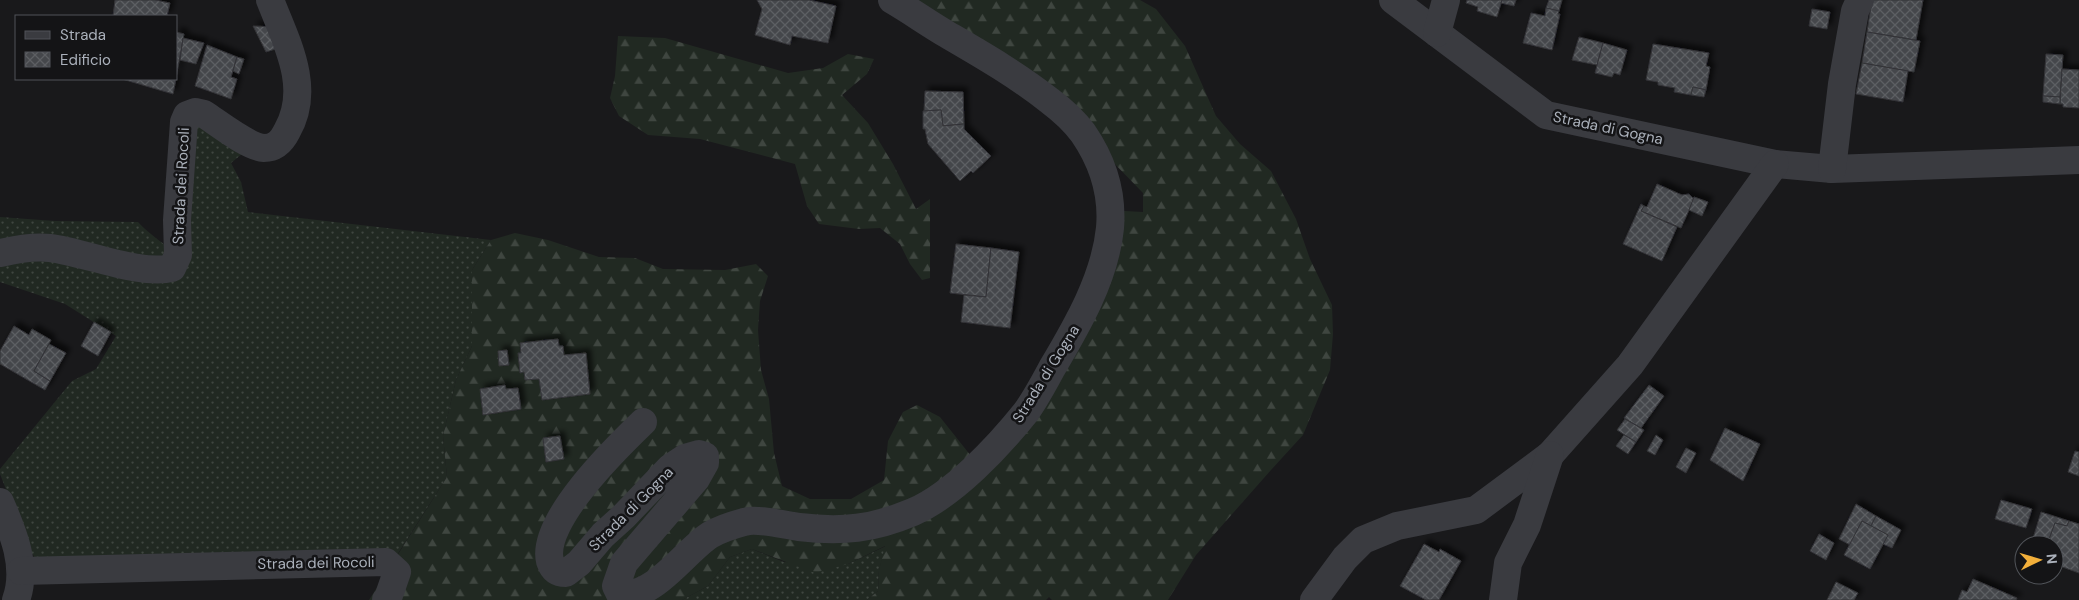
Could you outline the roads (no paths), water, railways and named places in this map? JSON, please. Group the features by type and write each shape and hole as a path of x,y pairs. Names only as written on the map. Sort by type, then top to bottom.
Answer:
{"street":[{"name":"Strada dei Rocoli","path":"0,253 25,247 50,248 133,266 153,269 172,268 178,255 178,210 184,122 187,115 195,112 204,114 254,146 264,148 275,146 282,141 292,123 298,84 296,67 270,0"},
{"name":"Strada di Gogna","path":"643,422 615,450 570,503 556,525 549,543 549,556 552,568 558,573 566,573 579,563 603,535 670,468 685,458 699,454 705,456 706,463 696,479 624,563 616,586 620,594 626,595 647,590 711,534 747,521 848,530 890,521 915,511 942,496 969,473 1008,434 1028,409 1084,312 1098,275 1110,228 1107,179 1101,162 1082,131 1062,110 1032,86 995,61 946,34 892,0"},
{"name":"Strada di Gogna","path":"1393,0 1546,115 1775,164 1832,169 2079,160"},
{"path":"1437,33 1446,0"},
{"path":"1832,169 1842,84 1856,10 1860,0"},
{"path":"1314,600 1345,558 1363,540 1397,526 1476,510 1550,455 1630,364 1775,164"},
{"path":"1503,600 1508,563 1527,525 1550,455"},
{"path":"0,502 18,548 20,571 16,600"},
{"name":"Strada dei Rocoli","path":"20,571 386,562 398,572 386,600"}]}
